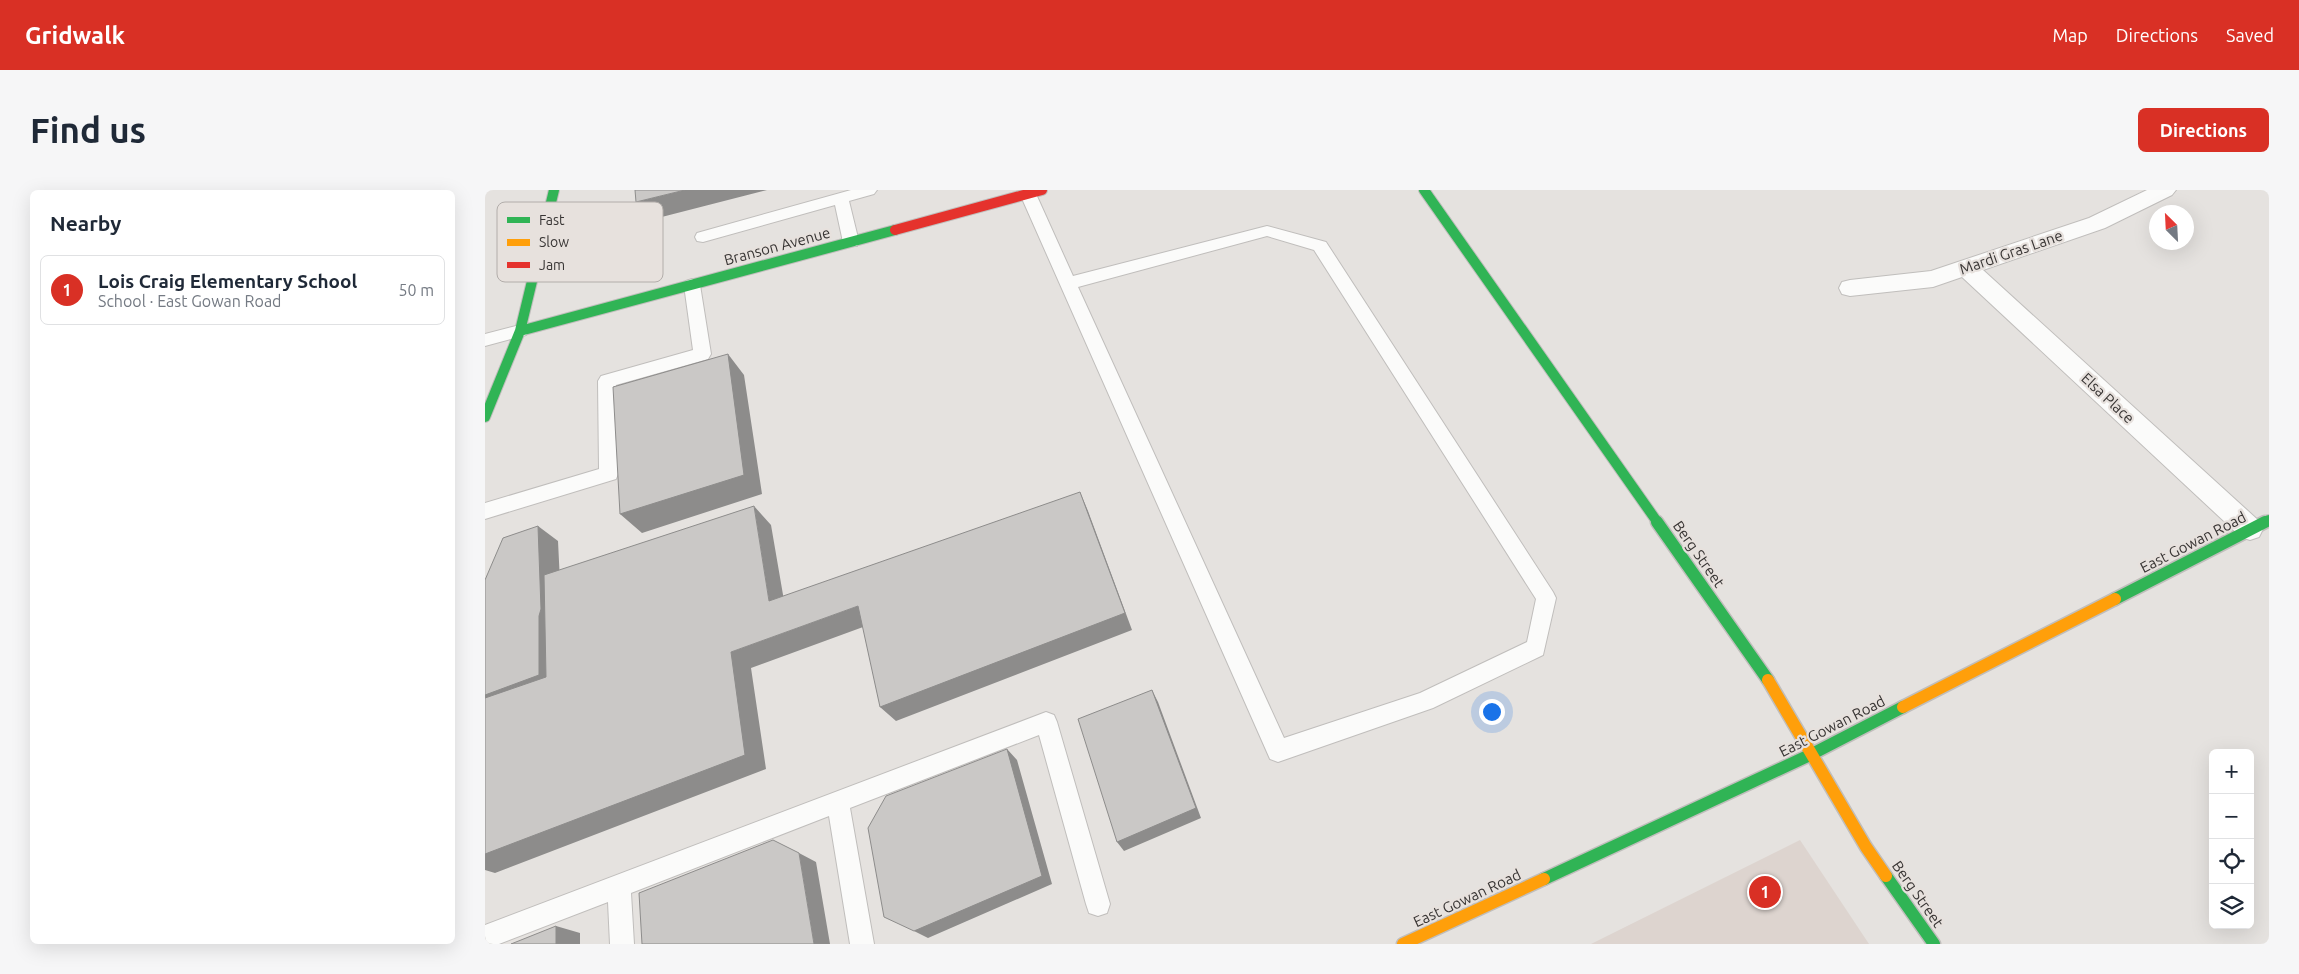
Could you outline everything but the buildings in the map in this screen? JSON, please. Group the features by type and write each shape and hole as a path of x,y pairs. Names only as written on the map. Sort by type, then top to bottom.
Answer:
{"street":[{"name":"Berg Street","path":"1424,190 1760,667 1866,846 1934,944"},
{"name":"Branson Avenue","path":"519,331 1035,192"},
{"name":"Mardi Gras Lane","path":"1850,288 1933,279 2097,223 2150,193"},
{"name":"Elsa Place","path":"1966,268 2259,525"},
{"path":"485,417 519,331 531,282"},
{"name":"East Gowan Road","path":"1409,943 1811,754 2259,525"}],"lane":[{"path":"703,237 869,190"},
{"path":"1035,192 1069,283 1278,751 1425,701 1536,648 1546,598 1320,246 1267,231 1069,283"},
{"path":"841,198 851,242"},
{"path":"485,511 609,474 607,381 702,354 691,284"},
{"path":"485,340 519,331"},
{"path":"485,937 1046,722 1098,904"},
{"path":"838,802 862,944"},
{"path":"619,886 622,944"}],"shaded area":[{"path":"1800,840 1869,944 1591,944"}],"traffic: fast":[{"path":"551,202 554,190"},
{"path":"1424,190 1768,680"},
{"path":"520,331 895,230"},
{"path":"485,417 520,331 532,282"},
{"path":"2115,599 2269,520"},
{"path":"1544,879 1812,754 1903,707"},
{"path":"1886,876 1934,944"}],"traffic: slow":[{"path":"1903,707 2115,599"},
{"path":"1768,680 1866,847 1886,876"},
{"path":"1403,944 1544,879"}],"traffic: jam":[{"path":"895,230 1042,190"}],"place":[{"name":"Lois Craig Elementary School","path":"1765,892"}]}
